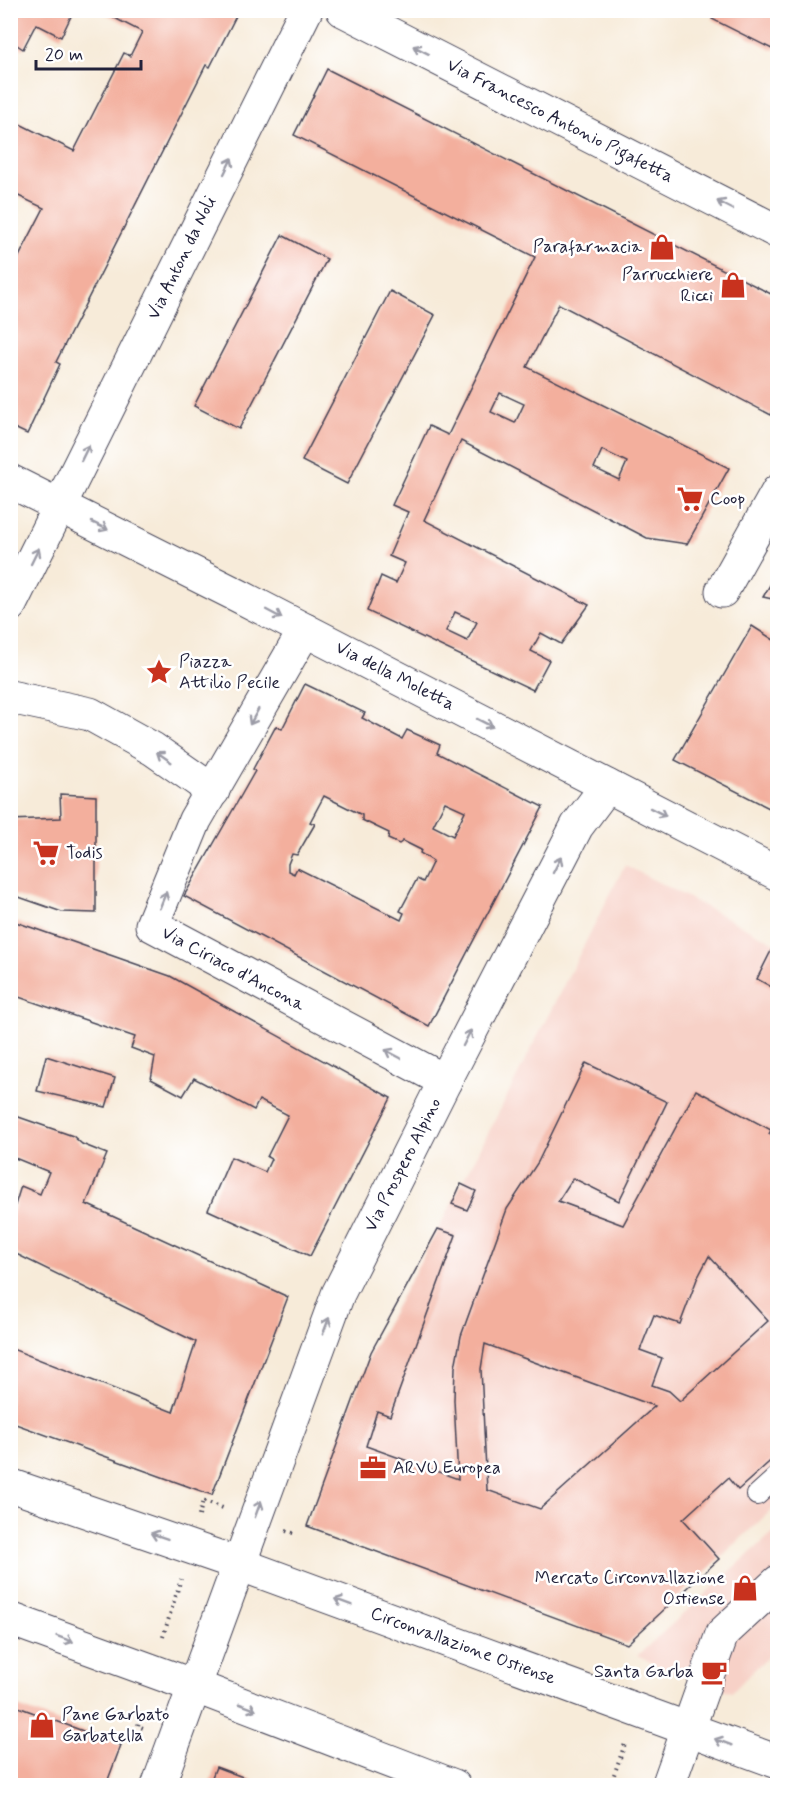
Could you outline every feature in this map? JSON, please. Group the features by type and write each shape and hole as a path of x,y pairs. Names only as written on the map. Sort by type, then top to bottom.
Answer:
{"street":[{"name":"Via Anton da Noli","path":"59,506 306,10"},
{"name":"Via Francesco Antonio Pigafetta","path":"344,10 777,232"},
{"name":"Via della Moletta","path":"10,481 172,561 777,874"},
{"path":"722,591 777,491"},
{"path":"10,605 59,506"},
{"path":"10,697 90,714 153,749 213,791 305,630"},
{"name":"Via Prospero Alpino","path":"239,1564 338,1294 577,826 607,786"},
{"name":"Via Ciriaco d'Ancona","path":"213,791 195,820 152,926 445,1081"},
{"name":"Circonvallazione Ostiense","path":"10,1485 239,1564 777,1762"},
{"path":"158,1785 239,1564"},
{"path":"668,1785 722,1634 777,1582"},
{"path":"10,1619 454,1785"}],"lane":[{"path":"757,1495 777,1476"}],"path":[{"path":"198,1518 203,1500 224,1508"},
{"path":"161,1645 181,1578"},
{"path":"141,1712 138,1726 144,1729"},
{"path":"610,1785 626,1740"}],"shaded area":[{"path":"625,865 777,944 777,1505 627,1644 307,1526 371,1352 452,1204"},
{"name":"Mercato Circonvallazione Ostiense","path":"777,1529 777,1647 732,1692 669,1671 637,1656"}],"building":[{"path":"10,10 74,10 61,37 36,24 23,49 17,45 10,58"},
{"path":"99,10 239,10 210,67 206,65 56,362 60,364 27,434 10,426 10,274 44,208 10,192 10,119 74,151 124,53 130,56 142,32"},
{"path":"716,10 777,10 777,44 774,50 712,19"},
{"path":"327,69 777,297 777,404 771,415 559,304 527,367 729,468 687,544 647,538 461,441 424,520 589,605 561,644 541,633 531,651 549,660 533,690 367,611 381,576 396,583 405,563 389,556 408,512 392,505 429,426 448,435 535,257 294,135","holes":["500,393 524,404 515,423 491,412","602,450 627,462 619,480 594,468","455,612 477,622 467,641 446,631"]},
{"path":"282,235 327,259 239,429 194,406"},
{"path":"390,291 435,315 347,484 302,461"},
{"path":"777,573 777,600 763,597"},
{"path":"752,626 777,642 777,812 675,760"},
{"path":"305,684 365,713 362,718 402,739 407,730 440,745 437,753 543,807 429,1026 184,896 255,771 253,769 276,726 282,729","holes":["324,796 362,815 362,820 389,833 388,839 399,844 403,841 421,850 420,853 433,861 423,882 417,879 400,911 404,913 401,920 297,868 294,874 288,871 292,854 297,855 315,824 310,822","445,802 465,811 453,836 433,826"]},
{"path":"60,794 96,796 96,913 62,912 10,894 10,820 61,818"},
{"path":"10,920 170,976 391,1098 310,1256 208,1210 231,1157 265,1172 271,1159 267,1157 288,1115 259,1100 254,1110 194,1078 183,1096 151,1079 155,1057 131,1048 135,1037 10,994"},
{"path":"775,943 777,944 777,990 757,979"},
{"path":"46,1056 115,1078 106,1107 37,1091"},
{"path":"586,1063 667,1102 619,1201 573,1178 558,1201 623,1225 696,1090 771,1130 769,1134 777,1139 777,1455 738,1490 728,1478 683,1519 719,1559 627,1644 307,1526 371,1352 438,1229 456,1235 390,1416 377,1411 366,1446 458,1479 454,1400 455,1367 461,1336 507,1209 538,1162","holes":["709,1256 768,1321 680,1401 669,1391 652,1385 662,1358 640,1350 654,1315 680,1324 697,1279","485,1344 646,1403 655,1406 540,1509 487,1490 481,1369"]},
{"path":"10,1114 73,1136 82,1144 107,1154 86,1204 288,1297 212,1495 10,1422 10,1348 173,1412 196,1342 10,1251 10,1221 21,1186 40,1194 49,1172 10,1156"},
{"path":"461,1184 476,1191 467,1210 452,1204"},
{"path":"10,1704 121,1745 106,1785 10,1785"},
{"path":"216,1767 264,1785 209,1785"}],"place":[{"name":"Parafarmacia","path":"662,247"},
{"name":"Parrucchiere Ricci","path":"733,285"},
{"name":"Coop","path":"690,499"},
{"name":"Piazza Attilio Pecile","path":"159,672"},
{"name":"Todis","path":"46,853"},
{"name":"ARVU Europea","path":"373,1468"},
{"name":"Mercato Circonvallazione Ostiense","path":"745,1588"},
{"name":"Santa Garba","path":"714,1672"},
{"name":"Pane Garbato Garbatella","path":"42,1725"}]}
